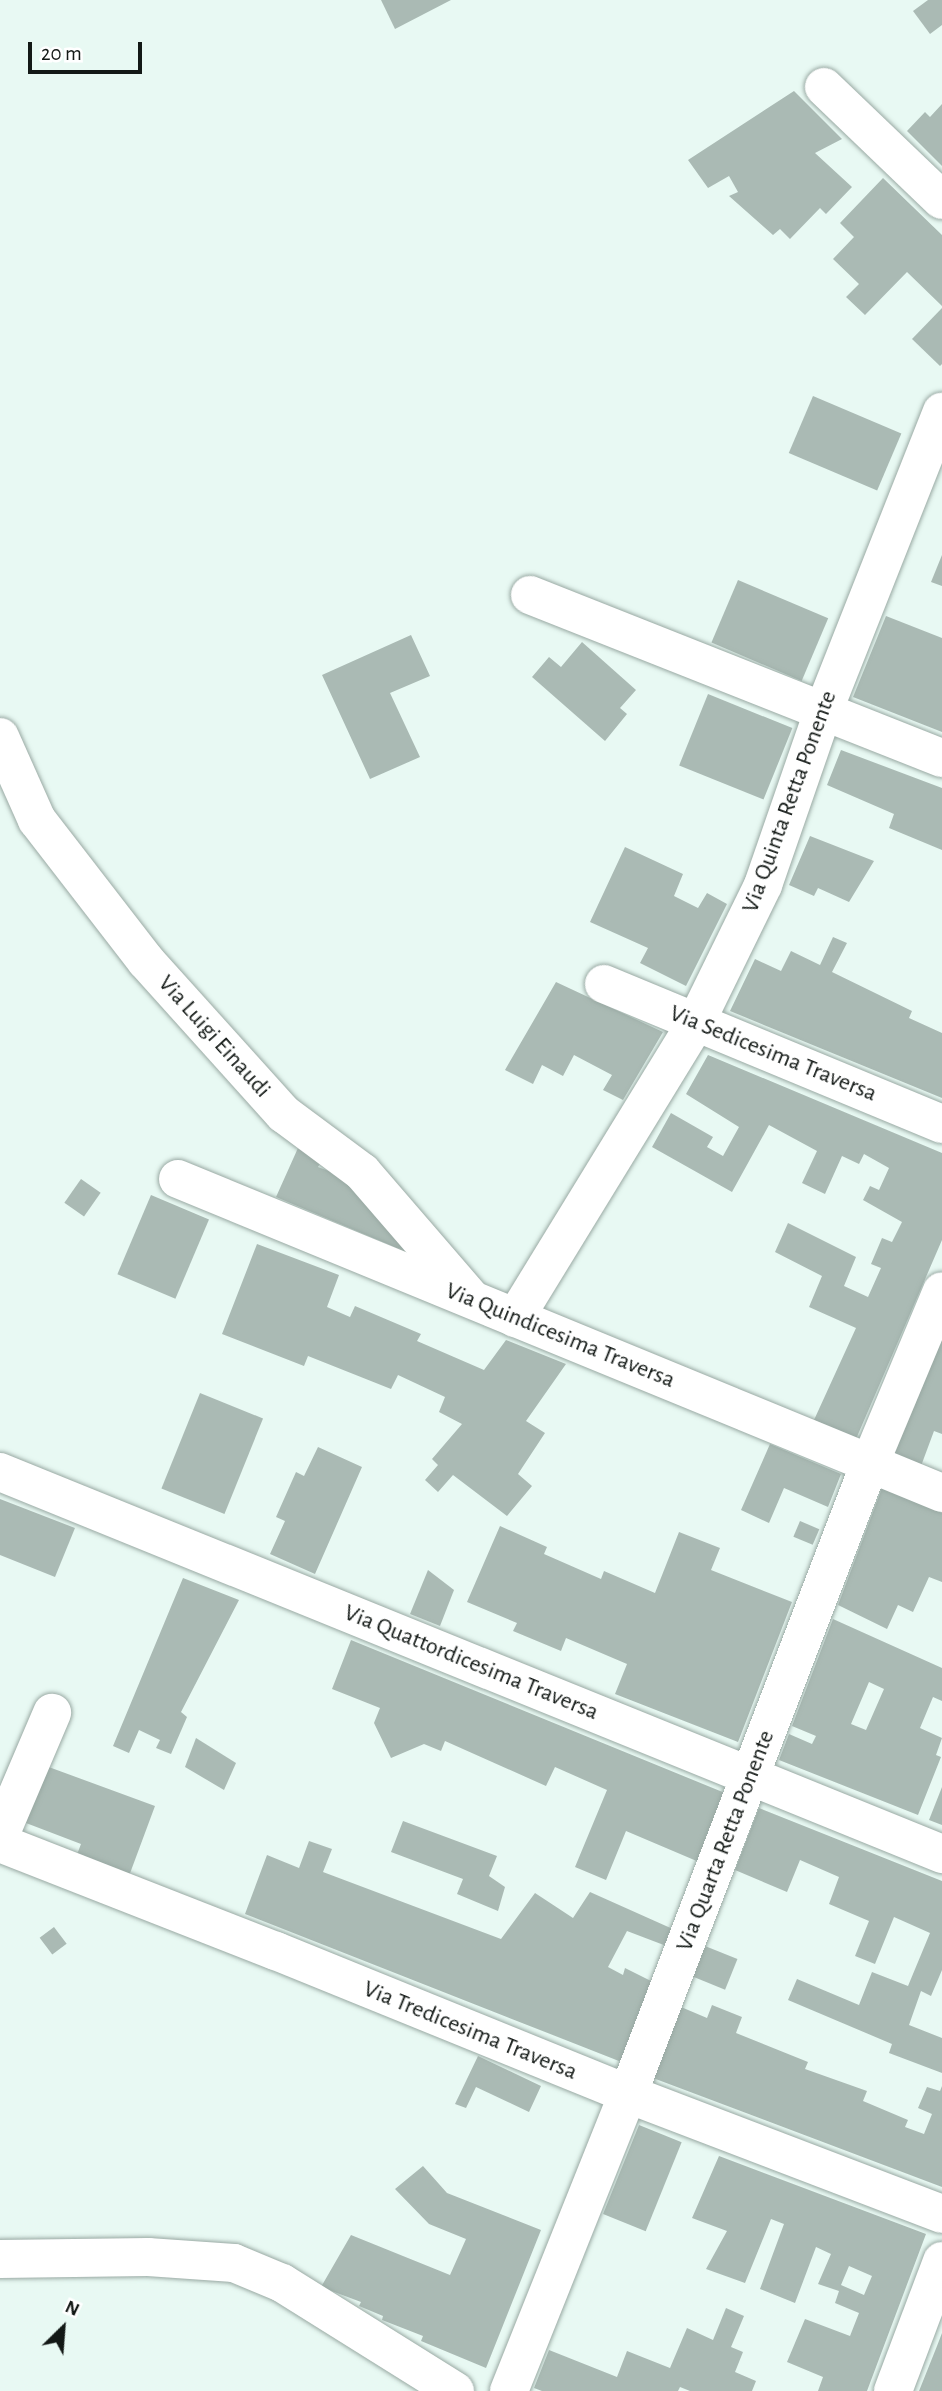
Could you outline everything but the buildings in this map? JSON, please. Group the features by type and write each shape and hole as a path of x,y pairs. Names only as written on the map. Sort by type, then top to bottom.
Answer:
{"street":[{"path":"824,87 942,200"},
{"name":"Via Quinta Retta Ponente","path":"515,1318 695,1024 763,885 823,712 942,412"},
{"path":"530,595 942,758"},
{"name":"Via Luigi Einaudi","path":"0,737 37,820 146,961 284,1114 362,1172 473,1301"},
{"name":"Via Sedicesima Traversa","path":"604,984 695,1024 942,1124"},
{"name":"Via Quindicesima Traversa","path":"178,1179 942,1493"},
{"name":"Via Quarta Retta Ponente","path":"509,2391 628,2094 870,1463 942,1291"},
{"name":"Via Quattordicesima Traversa","path":"0,1472 942,1854"},
{"path":"0,1835 52,1713"},
{"name":"Via Tredicesima Traversa","path":"0,1843 276,1951 628,2094 942,2214"},
{"path":"0,2259 148,2258 234,2263 282,2283 455,2391"},
{"path":"893,2391 942,2261"}]}
